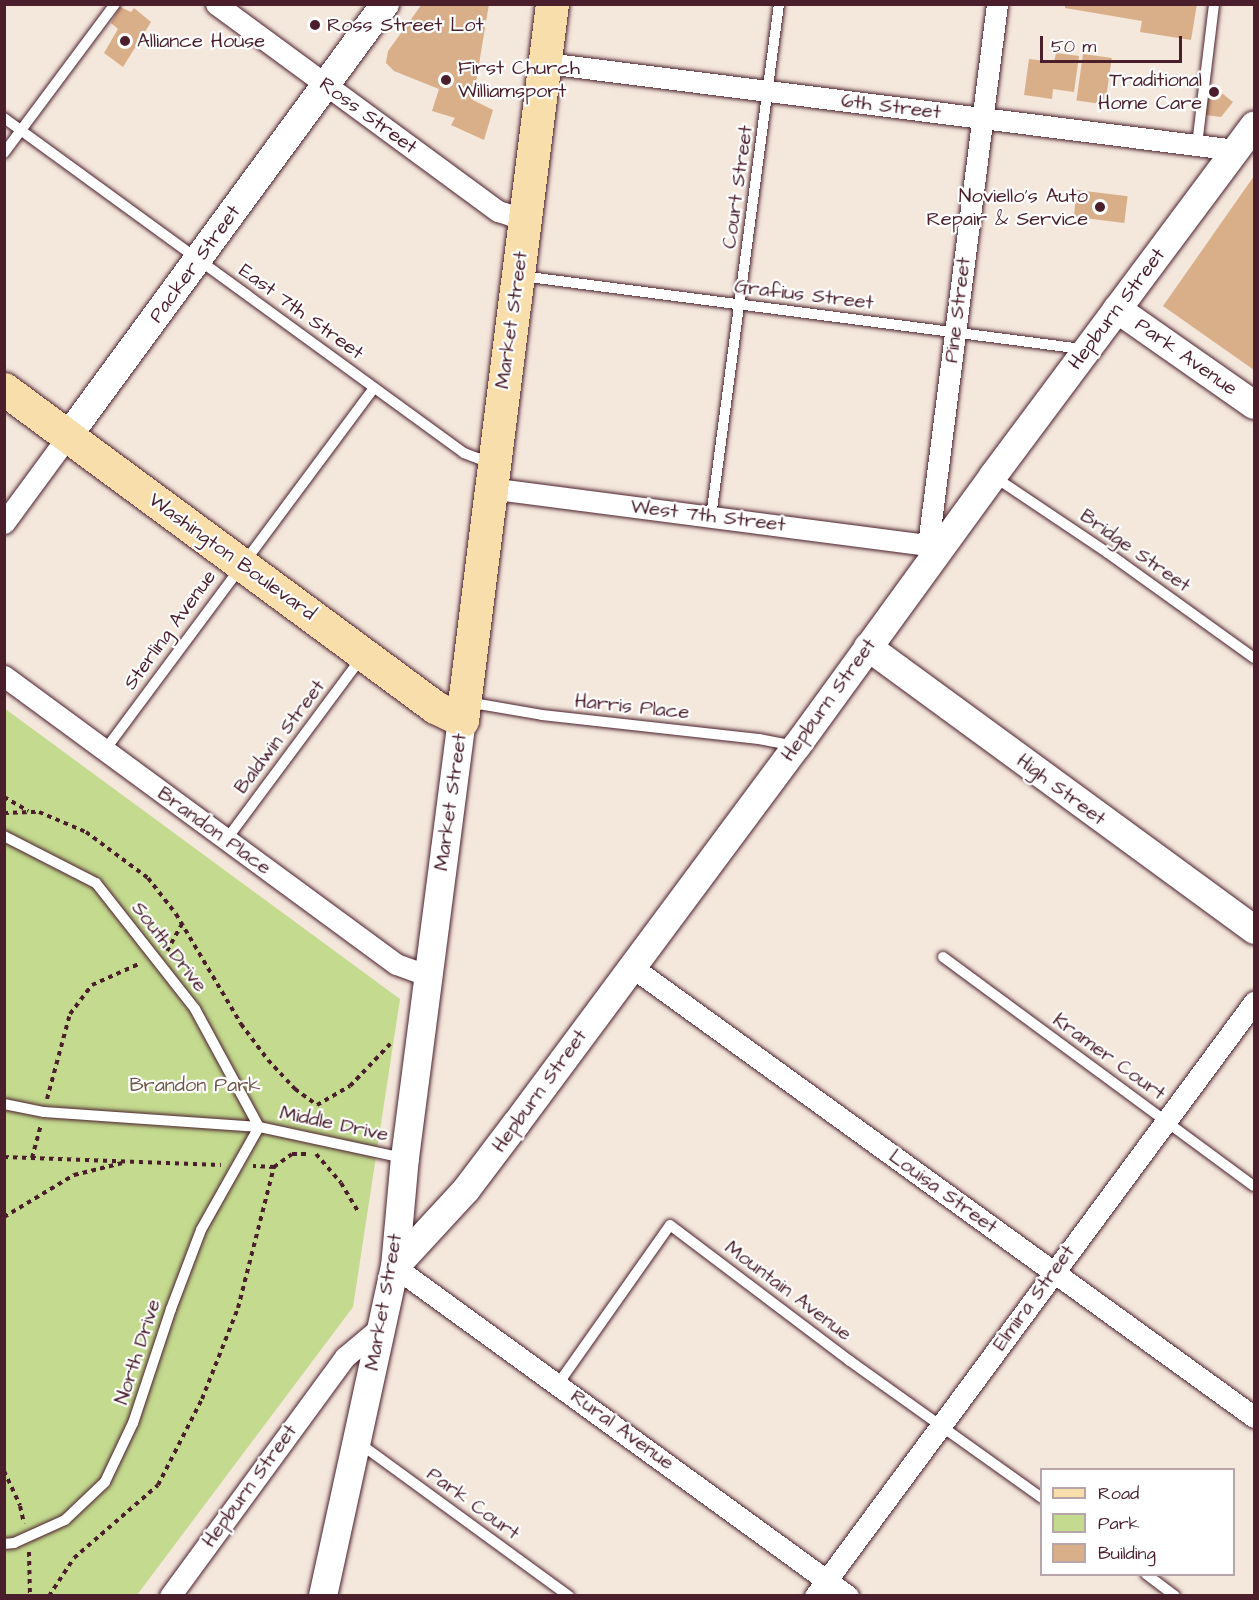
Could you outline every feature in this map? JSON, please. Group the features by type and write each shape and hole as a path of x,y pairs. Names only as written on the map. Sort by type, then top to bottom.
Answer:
{"main road":[{"name":"Packer Street","path":"68,436 385,4"},
{"name":"Market Street","path":"323,1596 395,1267 405,1158 552,4"},
{"name":"Hepburn Street","path":"395,1267 466,1190 797,746 868,647 932,548 993,476 1254,126"},
{"name":"Park Avenue","path":"1117,309 1254,405"},
{"name":"Washington Boulevard","path":"4,389 435,707 463,711"},
{"name":"High Street","path":"868,647 1254,930"}],"street":[{"name":"Ross Street","path":"216,4 498,212 525,220"},
{"name":"Pine Street","path":"932,548 955,333 996,4"},
{"name":"6th Street","path":"546,63 1236,150"},
{"name":"Packer Street","path":"4,523 68,436"},
{"name":"West 7th Street","path":"491,476 711,517 932,548"},
{"name":"Brandon Place","path":"4,676 396,964 429,976"},
{"name":"Louisa Street","path":"633,967 1254,1417"},
{"name":"Elmira Street","path":"821,1588 1254,1002"},
{"name":"Rural Avenue","path":"395,1267 558,1384 821,1588 848,1596"},
{"name":"Hepburn Street","path":"171,1596 256,1475 345,1358 382,1326"}],"lane":[{"path":"4,153 115,4"},
{"name":"Court Street","path":"711,517 780,4"},
{"path":"1197,145 1214,4"},
{"name":"East 7th Street","path":"4,118 479,462 491,476"},
{"name":"Grafius Street","path":"518,276 1086,350"},
{"name":"Sterling Avenue","path":"105,750 374,388"},
{"name":"Bridge Street","path":"993,476 1108,553 1254,658"},
{"name":"Baldwin Street","path":"226,840 363,654"},
{"name":"Harris Place","path":"463,711 542,715 759,739 797,746"},
{"name":"South Drive","path":"4,836 96,883 195,1009 259,1127"},
{"name":"Kramer Court","path":"943,957 1254,1186"},
{"name":"Middle Drive","path":"4,1104 44,1112 259,1127 405,1158"},
{"name":"North Drive","path":"4,1544 14,1543 65,1520 105,1482 134,1423 171,1309 201,1230 259,1127"},
{"name":"Mountain Avenue","path":"558,1384 670,1225 1040,1497"},
{"name":"Park Court","path":"357,1441 569,1596"},
{"path":"1147,1576 1175,1596"}],"path":[{"path":"4,797 28,812"},
{"path":"4,813 39,812 86,832 148,878 182,924 254,1042 295,1089 317,1105 350,1086 391,1043"},
{"path":"32,1158 70,1014 92,985 169,950 182,924"},
{"path":"274,1167 292,1154 316,1154 341,1183 359,1214"},
{"path":"4,1217 74,1175 133,1160"}],"green space":[{"name":"Brandon Park","path":"4,708 400,999 353,1307 137,1595 5,1595"}],"building":[{"name":"First Church Williamsport","path":"422,4 489,4 473,100 493,110 484,140 451,125 455,118 432,111 439,89 394,71 386,63 388,51"},
{"path":"1065,4 1197,4 1191,40 1140,32 1142,21 1065,8"},
{"name":"Alliance House","path":"120,7 131,12 134,8 151,22 123,67 104,53 118,29 111,23"},
{"path":"1056,53 1079,56 1074,92 1053,89 1052,99 1024,95 1029,59 1054,62"},
{"path":"1083,54 1112,58 1105,105 1076,101"},
{"name":"Traditional Home Care","path":"1209,83 1233,102 1221,117 1205,115"},
{"path":"1254,176 1254,370 1163,306"},
{"name":"Noviello's Auto Repair & Service","path":"1077,190 1128,196 1124,223 1074,217"}],"place":[{"name":"Ross Street Lot","path":"315,25"},
{"name":"Alliance House","path":"125,41"},
{"name":"First Church Williamsport","path":"446,80"},
{"name":"Traditional Home Care","path":"1214,92"},
{"name":"Noviello's Auto Repair & Service","path":"1100,207"}]}
